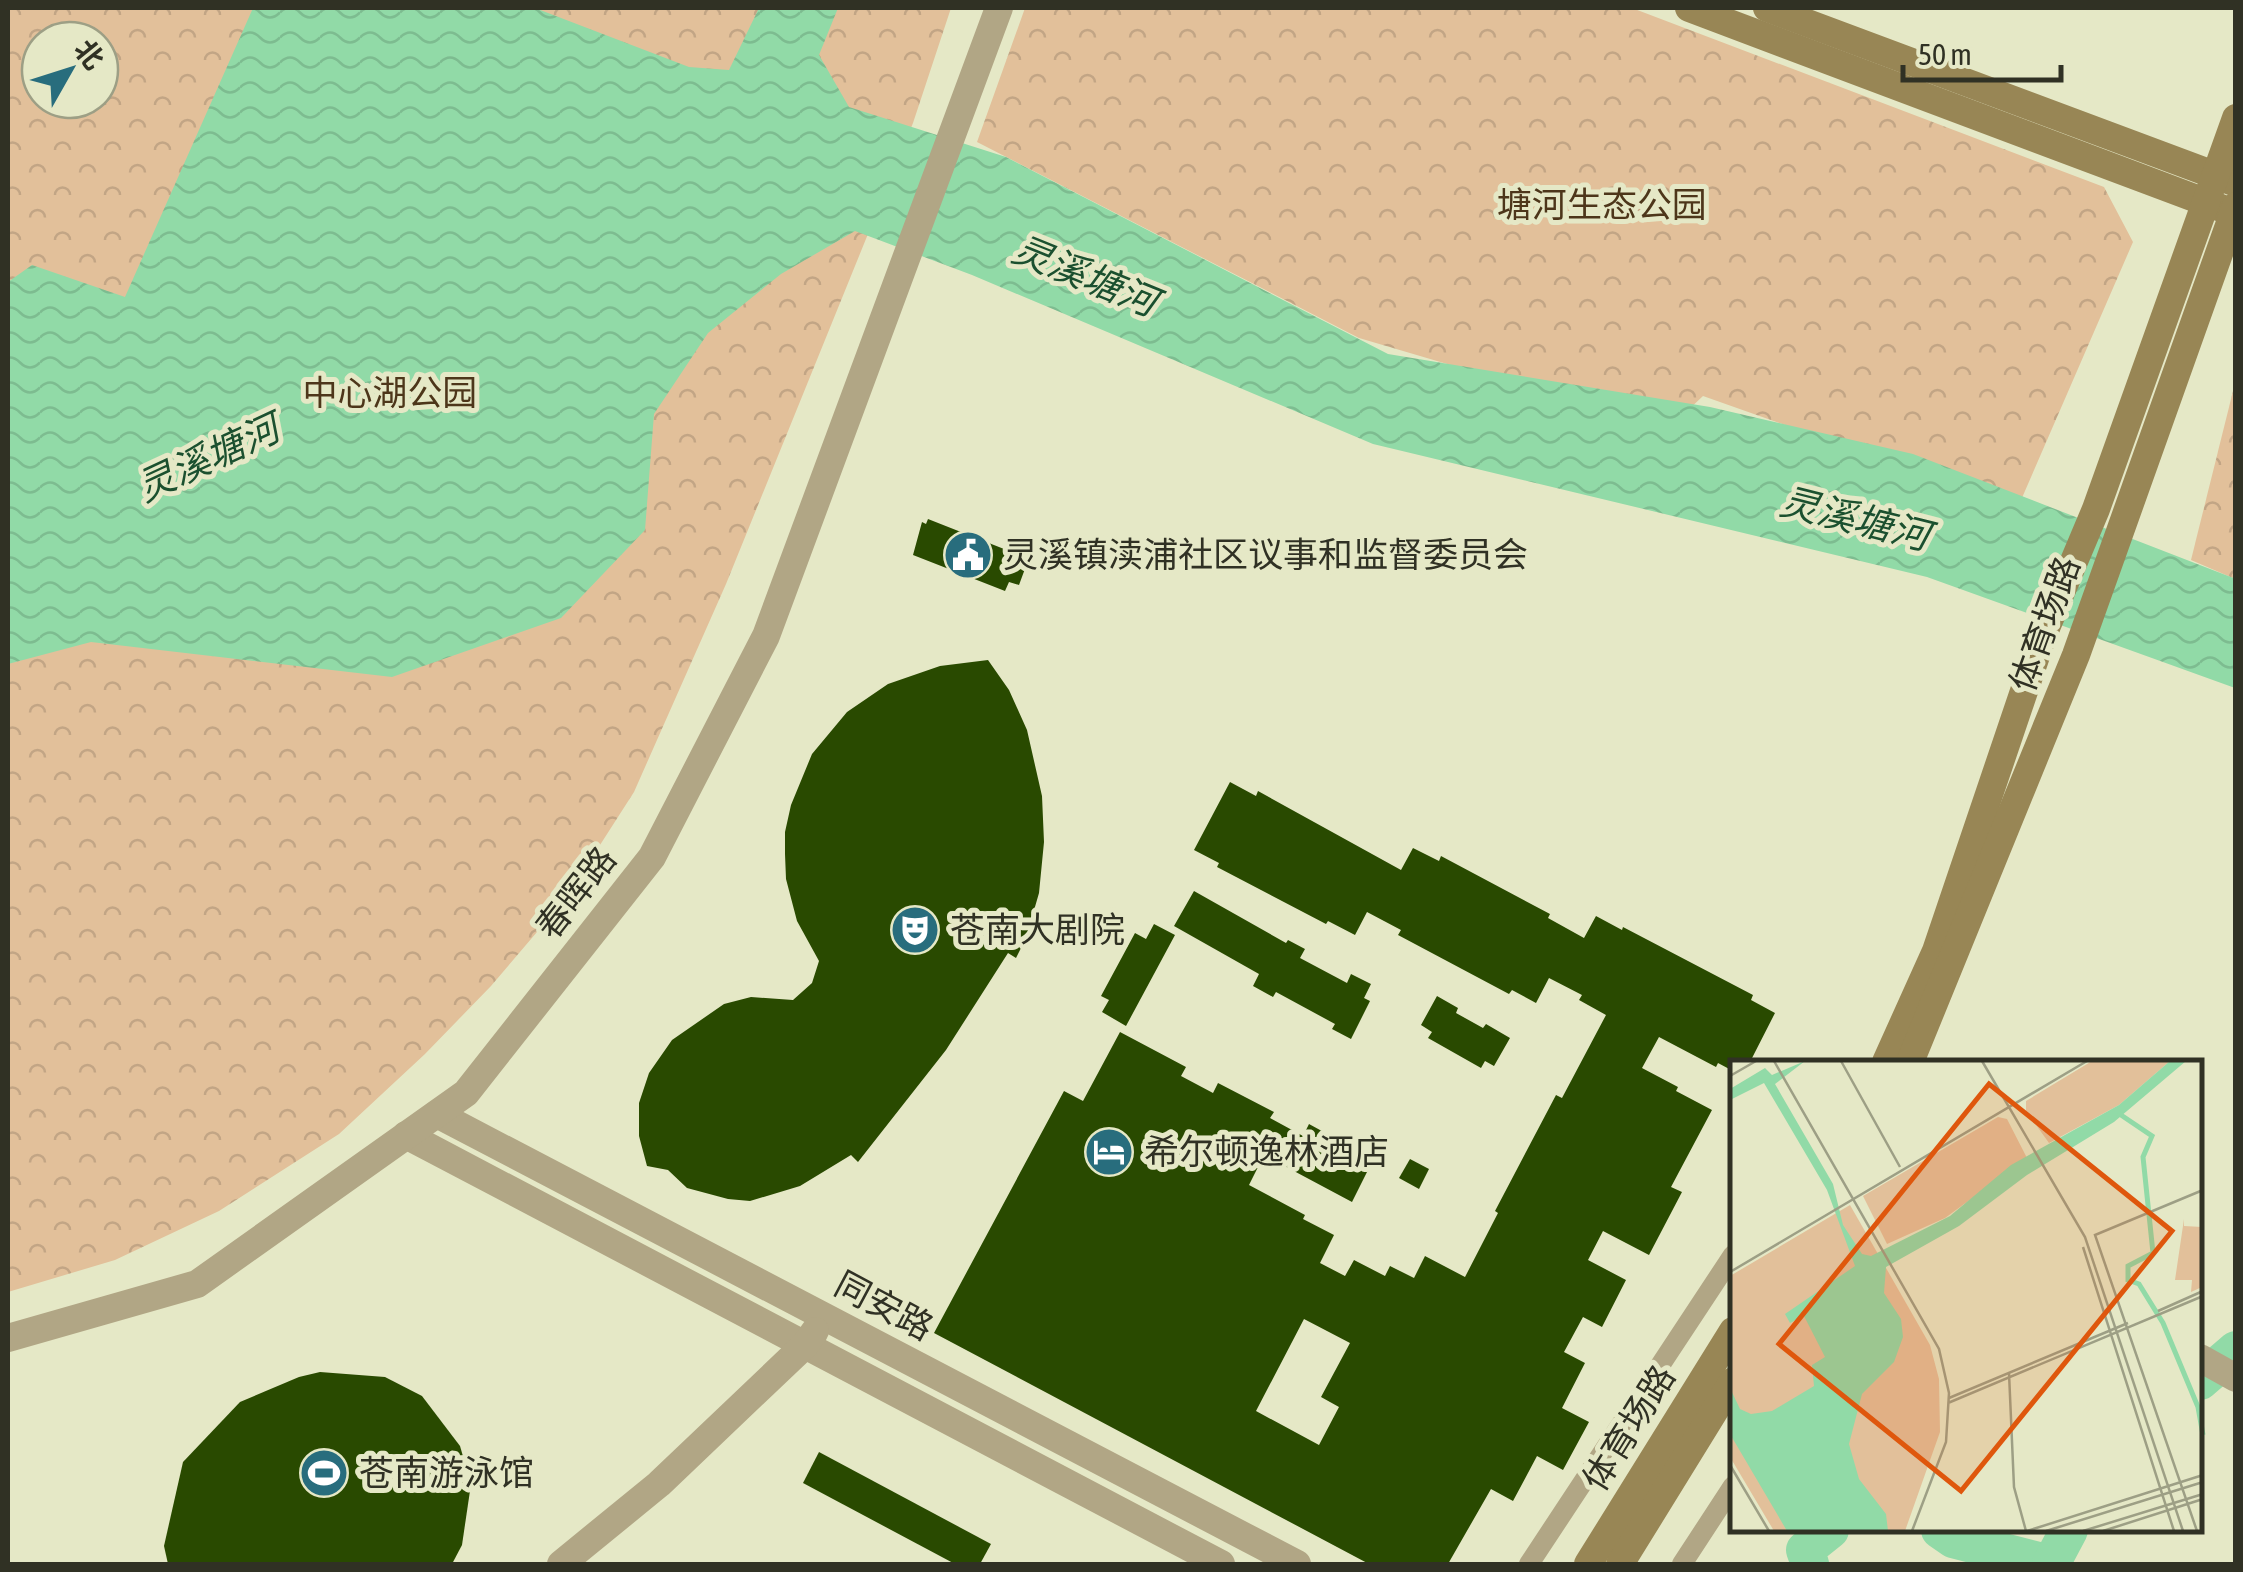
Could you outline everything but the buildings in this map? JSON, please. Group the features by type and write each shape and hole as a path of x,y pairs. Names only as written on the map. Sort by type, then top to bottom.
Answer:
{"main road":[{"path":"1689,8 2218,186"},
{"path":"1767,8 2218,186 2235,211"},
{"path":"2108,515 2218,186 2236,118"},
{"name":"体育场路","path":"1887,1060 1936,951 2043,635 2108,515 2235,211"},
{"name":"体育场路","path":"1911,1060 2076,655 2108,515"},
{"name":"体育场路","path":"1588,1564 1730,1337"},
{"name":"体育场路","path":"1620,1564 1730,1386"}],"street":[{"name":"春晖路","path":"8,1338 197,1284 466,1093 652,857 766,636 999,8"},
{"name":"同安路","path":"437,1114 1297,1564"},
{"name":"同安路","path":"406,1136 1222,1564"},
{"path":"1529,1564 1730,1260"},
{"path":"561,1564 659,1484 805,1345 825,1318"},
{"path":"2203,1360 2236,1378"},
{"path":"1682,1564 1730,1491"}],"green space":[{"name":"中心湖公园","path":"8,8 951,8 913,123 726,584 634,792 566,898 491,986 339,1134 219,1211 115,1260 8,1292"},
{"name":"塘河生态公园","path":"1025,8 1632,8 2104,187 2133,242 2018,507 1703,396 1668,429 1359,338 977,142"},
{"path":"2235,383 2235,579 2191,560"}],"water":[{"name":"灵溪塘河","path":"253,8 535,8 689,67 729,70 759,8 838,8 819,55 849,107 1006,157 1388,354 1710,407 1913,454 2236,579 2235,688 1927,577 1373,444 972,275 855,231 781,274 708,333 654,414 645,530 561,618 392,677 91,642 8,664 8,282 32,265 125,297"}],"waterway":[{"path":"2203,1378 2236,1350"},
{"path":"1810,1564 1805,1550 1828,1532"},
{"path":"1943,1532 1953,1539 2050,1564"},
{"path":"2051,1564 2068,1532"}],"place":[{"name":"灵溪镇渎浦社区议事和监督委员会","path":"968,555"},
{"name":"苍南大剧院","path":"915,930"},
{"name":"希尔顿逸林酒店","path":"1109,1152"},
{"name":"苍南游泳馆","path":"324,1473"}]}
